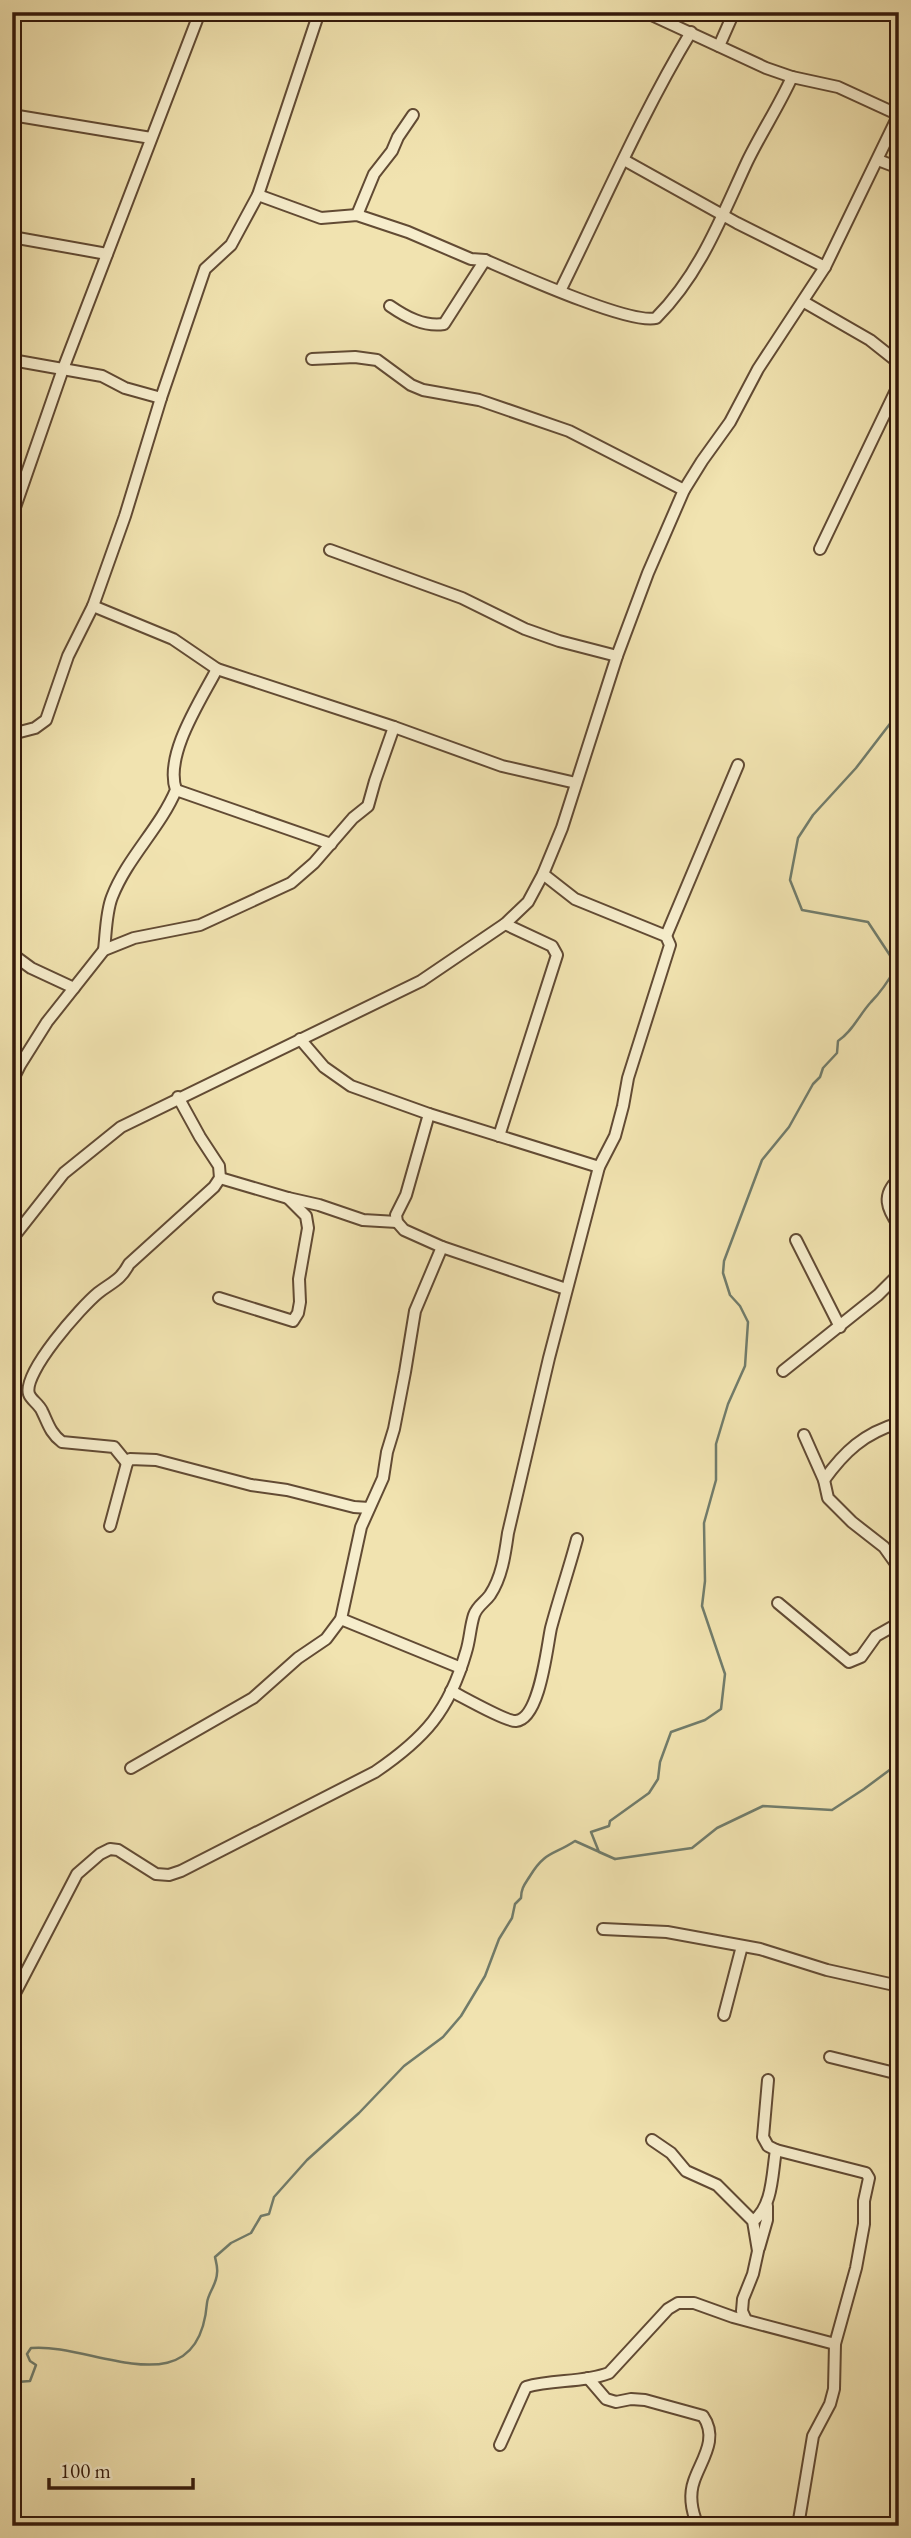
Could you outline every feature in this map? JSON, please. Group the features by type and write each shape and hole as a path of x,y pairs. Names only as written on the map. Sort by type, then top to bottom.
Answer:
{"street":[{"path":"12,516 63,369 200,12"},
{"path":"12,734 35,728 46,720 68,656 93,606 125,516 161,398 205,269 232,245 258,195 319,12"},
{"path":"12,1239 64,1173 121,1126 421,981 505,923 528,902 544,874 562,828 617,656 648,573 684,490 730,422 758,369 825,267 899,115 838,87 765,68 645,12"},
{"path":"719,46 734,12"},
{"path":"560,291 624,160 638,125 691,32"},
{"path":"258,195 321,218 358,215 471,258 485,260 603,308 640,318 656,318 674,299 702,258 748,160 792,76"},
{"path":"12,115 151,138"},
{"path":"358,215 374,174 392,151 413,115"},
{"path":"624,160 825,267"},
{"path":"878,160 899,169"},
{"path":"12,237 107,254"},
{"path":"390,306 407,318 436,325 444,324 485,260"},
{"path":"804,302 870,340 899,363"},
{"path":"312,359 355,357 377,360 411,386 479,400 569,431 684,490"},
{"path":"12,360 102,376 125,388 161,398"},
{"path":"820,549 899,384"},
{"path":"330,550 462,598 525,629 617,656"},
{"path":"93,606 173,639 217,669 394,727 502,766 576,783"},
{"path":"176,790 173,782 179,740 217,669"},
{"path":"104,950 134,938 200,925 291,883 314,863 353,818 368,806 374,781 394,727"},
{"path":"12,1999 77,1874 100,1854 110,1849 118,1850 156,1874 169,1875 181,1871 375,1772 402,1754 427,1732 452,1691 461,1668 474,1615 489,1596 505,1559 508,1533 566,1289 599,1167 615,1136 628,1078 670,946 666,936 738,765"},
{"path":"176,790 331,844"},
{"path":"12,1081 47,1022 104,950 112,898 176,790"},
{"path":"544,874 575,899 666,936"},
{"path":"499,1136 557,955 552,946 505,923"},
{"path":"12,954 31,968 74,988"},
{"path":"300,1039 324,1067 339,1079 360,1089 429,1114 599,1167"},
{"path":"127,1464 114,1447 62,1442 47,1424 41,1408 30,1396 29,1385 49,1349 76,1315 98,1293 122,1277 129,1264 214,1187 220,1178 219,1166 178,1097"},
{"path":"429,1114 406,1195 396,1215 397,1222 404,1230 442,1247 566,1289"},
{"path":"220,1178 363,1220 397,1222"},
{"path":"899,1179 887,1198 889,1212 899,1226"},
{"path":"219,1298 293,1321 300,1302 299,1279 308,1228 306,1216 288,1198"},
{"path":"796,1240 840,1327"},
{"path":"131,1769 253,1698 298,1658 326,1639 341,1619 361,1527 383,1478 415,1311 442,1247"},
{"path":"783,1371 840,1327 899,1274"},
{"path":"824,1480 840,1457 866,1437 884,1427 899,1423"},
{"path":"804,1435 824,1480 828,1498 884,1546 899,1568"},
{"path":"110,1526 127,1464 130,1459 139,1458 251,1485 369,1508"},
{"path":"452,1691 511,1720 523,1718 528,1713 539,1686 551,1631 577,1539"},
{"path":"778,1603 849,1662 861,1657 876,1636 899,1623"},
{"path":"341,1619 461,1668"},
{"path":"603,1929 667,1932 760,1949 827,1970 899,1986"},
{"path":"724,2015 742,1946"},
{"path":"830,2057 899,2074"},
{"path":"768,2080 763,2137 768,2146 869,2176 858,2257 835,2344 834,2389 813,2437 798,2526"},
{"path":"652,2140 671,2154 686,2171 717,2185 753,2221 758,2251"},
{"path":"746,2319 742,2311 743,2299 753,2274 767,2220 767,2201 776,2150"},
{"path":"753,2221 761,2215 767,2201"},
{"path":"500,2445 526,2387 609,2373 668,2309 678,2303 694,2303 835,2344"},
{"path":"588,2378 606,2399 616,2402 645,2400 704,2416 710,2432 707,2453 694,2481 692,2495 698,2526"}],"waterway":[{"path":"12,2390 17,2382 30,2381 36,2365 30,2361 27,2354 31,2348 55,2349 138,2364 163,2364 184,2355 199,2336 208,2299 217,2277 215,2257 231,2243 251,2233 261,2216 269,2214 274,2197 307,2160 359,2113 404,2066 443,2037 461,2016 485,1976 499,1939 512,1918 515,1904 521,1898 524,1886 535,1868 545,1858 575,1841 615,1859 599,1852 591,1832 609,1826 610,1821 649,1793 658,1779 660,1762 671,1732 705,1720 721,1709 725,1674 702,1606 705,1581 704,1523 716,1480 716,1444 728,1404 745,1366 748,1322 740,1306 730,1295 723,1273 724,1261 762,1160 789,1127 823,1068 837,1053 838,1041 848,1033 897,966 868,922 802,910 790,880 798,838 813,815 856,768 899,712"},
{"path":"615,1859 692,1848 717,1828 763,1806 832,1810 899,1763"},
{"path":"12,2390 19,2398 18,2407 12,2408"}]}
